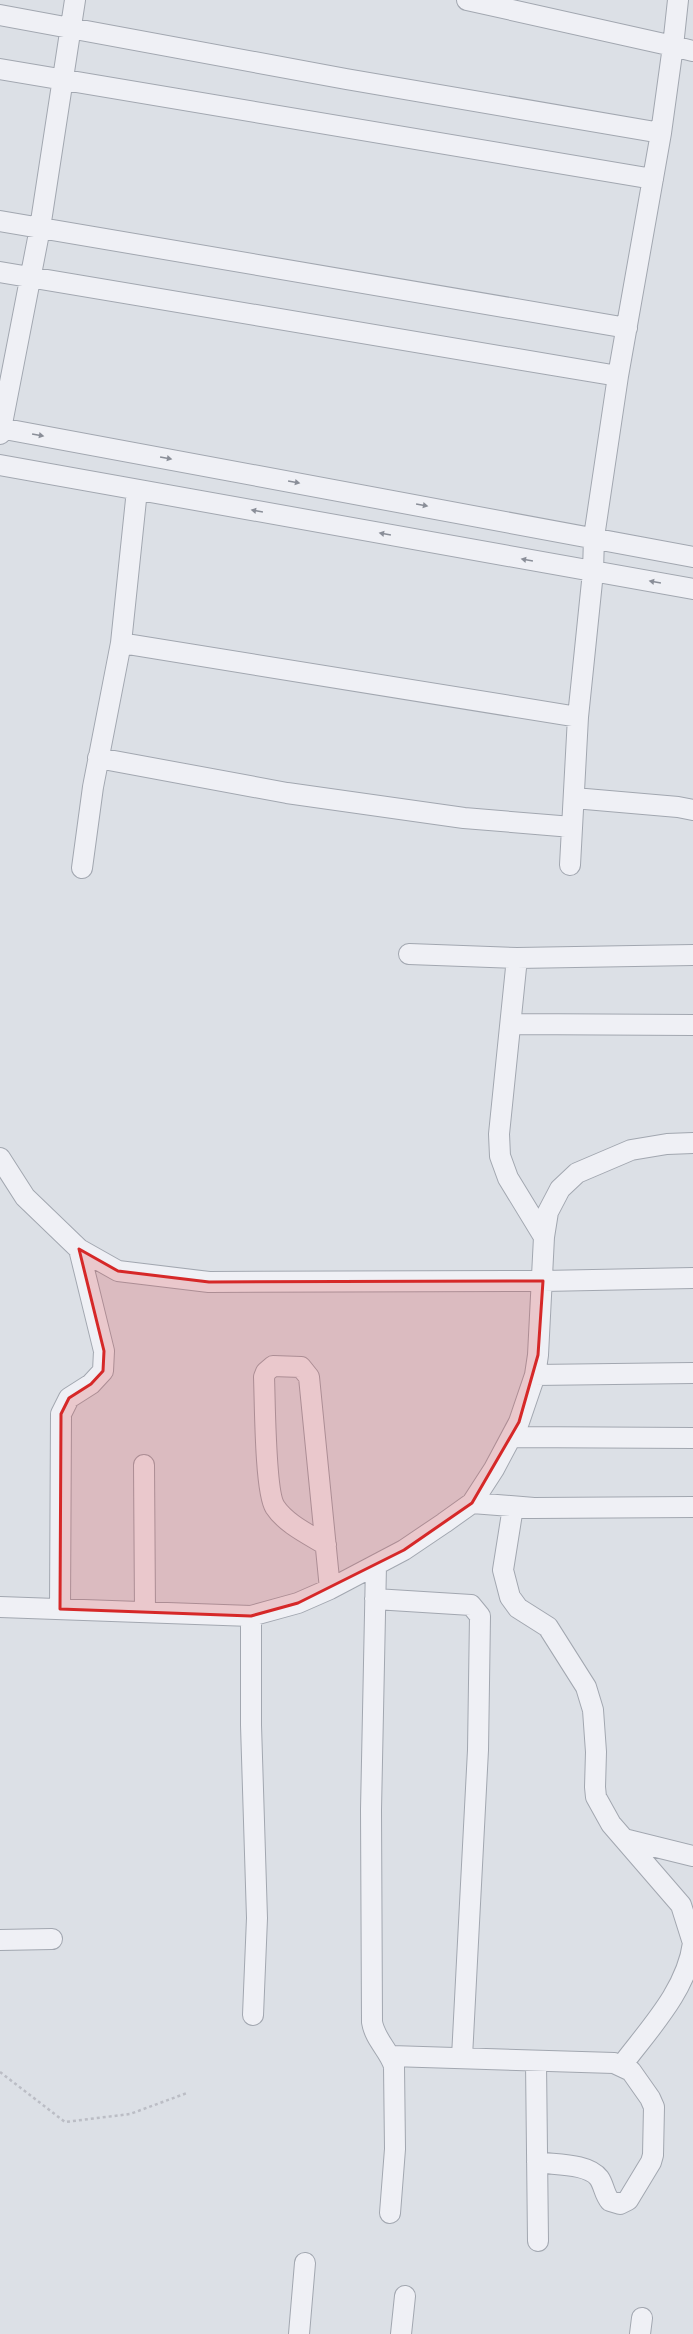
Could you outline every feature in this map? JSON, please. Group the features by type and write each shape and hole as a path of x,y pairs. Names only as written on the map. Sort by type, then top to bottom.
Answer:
{"street":[{"path":"74,0 40,228 0,430 594,537 693,557"},
{"path":"467,0 693,51"},
{"path":"570,865 578,717 593,572 594,537 618,376 661,133 678,0"},
{"path":"0,15 346,79 661,133"},
{"path":"0,70 653,179"},
{"path":"0,220 627,328"},
{"path":"0,272 618,376"},
{"path":"0,465 693,589"},
{"path":"82,868 98,758 121,643 137,490"},
{"path":"121,643 578,717"},
{"path":"98,758 287,793 464,818 572,827"},
{"path":"574,798 678,807 693,810"},
{"path":"409,954 517,958 693,955"},
{"path":"517,958 512,1024 499,1134 500,1156 508,1178 544,1237"},
{"path":"512,1024 693,1025"},
{"path":"0,1607 251,1616 298,1603 330,1589 404,1550 472,1503 520,1422 535,1374 543,1281 544,1237 548,1212 560,1189 577,1173 631,1150 667,1144 693,1143"},
{"path":"0,1158 25,1197 79,1249 118,1271 209,1282 543,1281 693,1278"},
{"path":"60,1609 61,1414 69,1398 91,1384 103,1371 104,1351 79,1249"},
{"path":"326,1545 286,1520 274,1506 269,1480 264,1377 266,1372 272,1366 301,1367 310,1377 326,1545 330,1589"},
{"path":"535,1374 693,1373"},
{"path":"512,1437 693,1438"},
{"path":"144,1465 145,1611"},
{"path":"472,1503 513,1507 693,1507"},
{"path":"513,1507 503,1570 506,1586 518,1608 548,1627 586,1687 593,1710 596,1752 596,1797 612,1824 680,1905 693,1943 691,1960 668,2004 622,2065"},
{"path":"376,1565 371,1810 372,2022 375,2035 391,2056 395,2077 395,2124 390,2212"},
{"path":"375,1599 471,1606 480,1616 478,1750 462,2057"},
{"path":"251,1616 251,1725 257,1918 253,2015"},
{"path":"624,1838 693,1856"},
{"path":"0,1940 52,1939"},
{"path":"391,2056 462,2057 536,2062 614,2063 622,2065 631,2071 650,2098 654,2107 653,2155 639,2185 628,2200 620,2204 610,2201 600,2179 594,2172 586,2168 537,2162"},
{"path":"536,2062 538,2241"},
{"path":"299,2334 304,2263"},
{"path":"401,2334 405,2296"}],"path":[{"path":"0,2072 65,2122 130,2114 187,2093"}],"highlighted area":[{"path":"79,1249 118,1271 209,1282 543,1281 538,1355 519,1422 472,1503 404,1550 376,1565 298,1603 251,1616 60,1609 61,1414 69,1398 91,1384 103,1371 104,1351"}]}
